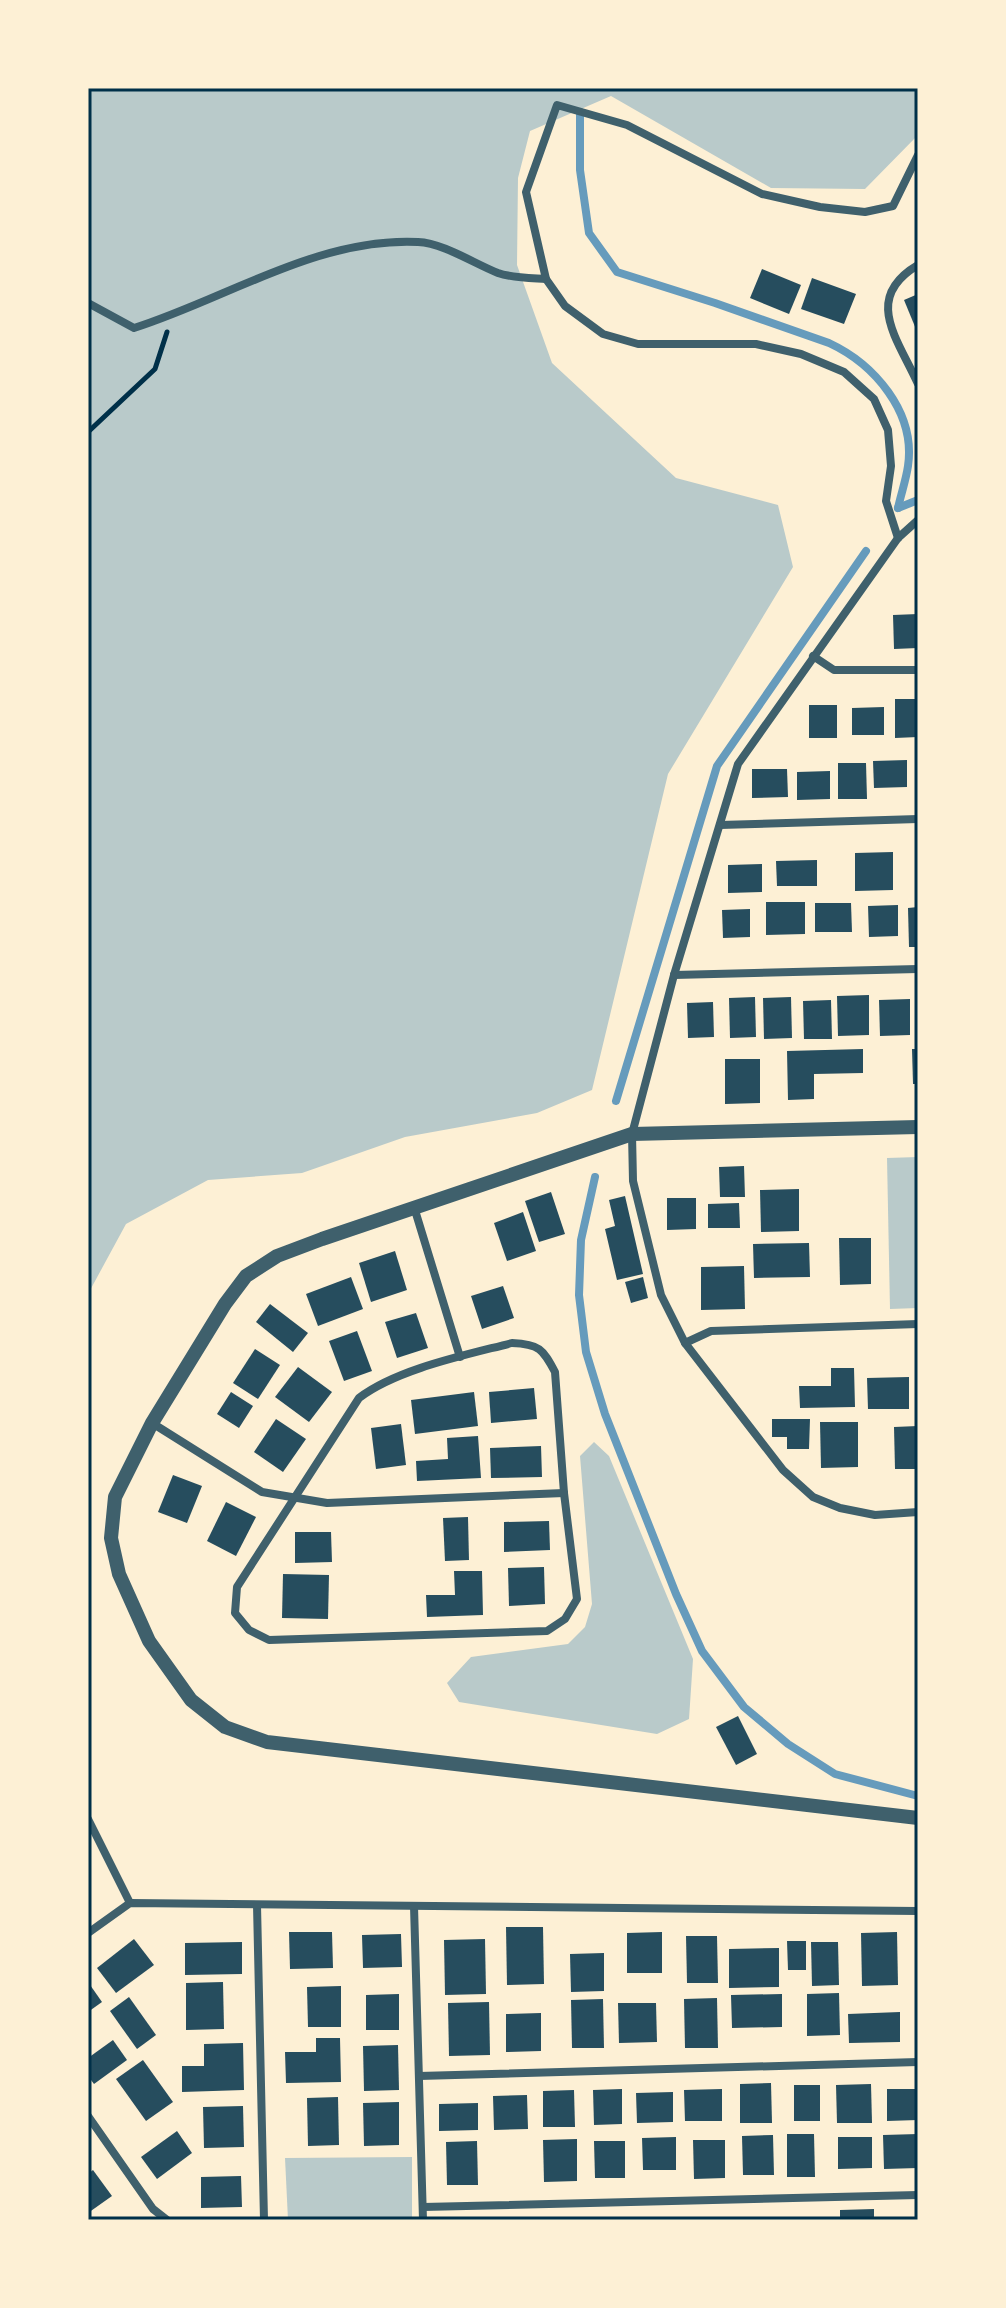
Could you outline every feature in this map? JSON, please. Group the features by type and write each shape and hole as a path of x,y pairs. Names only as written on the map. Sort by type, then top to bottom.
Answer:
{"street":[{"path":"898,538 886,501 891,466 888,430 874,399 844,372 801,354 756,344 638,344 603,334 565,306 546,279 526,192 557,105 627,125 762,194 820,207 865,212 893,206 918,155"},
{"path":"88,303 134,328 173,316 245,283 325,255 371,245 421,242 501,274 546,279"},
{"path":"918,265 901,275 888,293 887,316 918,384"},
{"path":"918,520 898,538 738,764 674,975 632,1134 633,1181 661,1295 685,1343 783,1470 813,1497 840,1508 875,1515 918,1512"},
{"path":"813,656 834,670 918,670"},
{"path":"720,825 918,819"},
{"path":"674,975 918,969"},
{"path":"918,1127 632,1134 277,1256 246,1276 225,1304 152,1423 115,1497 111,1538 119,1574 149,1641 191,1700 225,1727 267,1742 918,1818"},
{"path":"413,1207 460,1357"},
{"path":"685,1343 711,1331 918,1324"},
{"path":"512,1343 533,1344 546,1355 555,1372 564,1493 577,1599 565,1619 547,1631 269,1640 249,1630 235,1613 237,1587 359,1398 376,1385 512,1343"},
{"path":"152,1423 262,1492 327,1503 564,1493"},
{"path":"88,1819 130,1903"},
{"path":"88,1933 130,1903 918,1911"},
{"path":"257,1905 264,2220"},
{"path":"414,1906 423,2220"},
{"path":"419,2076 918,2062"},
{"path":"88,2116 153,2209 167,2220"},
{"path":"88,2137 97,2130"},
{"path":"423,2207 918,2195"}],"path":[{"path":"88,432 155,369 173,316"}],"shaded area":[{"path":"88,88 918,88 918,135 865,189 771,188 611,96 530,131 518,178 517,265 552,363 676,478 778,505 793,567 668,774 592,1090 537,1113 405,1137 302,1173 208,1180 126,1224 88,1294"},
{"path":"918,1157 918,1308 890,1309 887,1158"},
{"path":"594,1442 609,1456 693,1659 689,1719 657,1734 459,1702 447,1683 471,1657 568,1644 585,1627 592,1604 580,1456"},
{"path":"412,2157 412,2220 288,2220 285,2158"}],"building":[{"path":"762,269 801,285 789,314 750,298"},
{"path":"812,278 856,294 844,324 801,309"},
{"path":"918,294 918,334 904,300"},
{"path":"918,614 918,648 894,649 893,615"},
{"path":"895,699 918,699 918,737 895,738"},
{"path":"809,705 837,705 837,738 809,738"},
{"path":"884,707 884,735 852,735 852,708"},
{"path":"907,760 907,787 874,788 873,761"},
{"path":"838,763 866,763 867,799 838,799"},
{"path":"752,769 787,769 788,797 752,798"},
{"path":"830,771 830,799 797,800 797,772"},
{"path":"893,852 893,890 855,891 855,853"},
{"path":"817,860 817,886 777,886 776,861"},
{"path":"762,864 762,892 728,893 728,865"},
{"path":"766,902 805,902 805,934 766,935"},
{"path":"815,903 851,903 852,932 815,932"},
{"path":"898,905 898,936 869,937 868,906"},
{"path":"918,907 918,947 909,947 908,908"},
{"path":"750,909 750,937 723,938 722,910"},
{"path":"869,995 869,1035 838,1036 837,996"},
{"path":"755,997 756,1037 730,1038 729,998"},
{"path":"791,997 792,1038 764,1039 763,998"},
{"path":"910,999 910,1035 880,1036 879,1000"},
{"path":"831,1000 832,1039 804,1039 803,1001"},
{"path":"713,1002 714,1037 688,1038 687,1003"},
{"path":"863,1049 863,1073 814,1074 814,1099 788,1100 787,1051"},
{"path":"912,1049 918,1049 918,1084 913,1084"},
{"path":"725,1059 760,1059 760,1103 725,1104"},
{"path":"744,1166 745,1197 720,1197 719,1167"},
{"path":"799,1189 799,1231 761,1232 760,1190"},
{"path":"551,1192 565,1234 539,1242 525,1201"},
{"path":"625,1196 643,1274 617,1280 605,1229 615,1226 609,1200"},
{"path":"667,1198 696,1198 696,1229 667,1230"},
{"path":"739,1203 740,1228 708,1228 708,1204"},
{"path":"523,1212 536,1251 507,1261 494,1223"},
{"path":"839,1238 871,1238 871,1284 840,1285"},
{"path":"809,1243 810,1277 754,1278 753,1244"},
{"path":"395,1251 407,1290 371,1302 359,1263"},
{"path":"744,1266 745,1309 701,1310 701,1267"},
{"path":"351,1277 363,1309 318,1326 306,1294"},
{"path":"643,1277 648,1298 631,1303 625,1282"},
{"path":"503,1286 514,1318 482,1329 471,1296"},
{"path":"270,1304 308,1333 293,1352 256,1322"},
{"path":"416,1313 428,1348 397,1358 385,1322"},
{"path":"357,1331 372,1371 344,1381 329,1341"},
{"path":"255,1349 280,1365 258,1399 233,1383"},
{"path":"298,1367 332,1392 309,1422 275,1397"},
{"path":"831,1368 854,1368 855,1407 800,1408 799,1386 831,1386"},
{"path":"909,1377 909,1409 868,1409 867,1378"},
{"path":"534,1388 537,1419 491,1423 489,1392"},
{"path":"231,1392 253,1406 239,1428 217,1414"},
{"path":"474,1392 478,1426 415,1434 411,1400"},
{"path":"276,1419 306,1439 283,1472 254,1452"},
{"path":"772,1419 810,1419 809,1449 787,1449 787,1437 772,1437"},
{"path":"820,1422 858,1422 858,1467 821,1468"},
{"path":"401,1424 406,1465 376,1469 371,1428"},
{"path":"918,1426 918,1469 895,1469 894,1427"},
{"path":"478,1436 481,1478 417,1481 416,1461 448,1459 447,1438"},
{"path":"541,1446 542,1477 491,1478 490,1448"},
{"path":"173,1475 202,1486 187,1523 158,1512"},
{"path":"226,1502 256,1517 236,1556 207,1541"},
{"path":"468,1517 469,1560 445,1561 443,1518"},
{"path":"549,1521 550,1550 504,1552 504,1522"},
{"path":"295,1532 331,1532 332,1562 295,1563"},
{"path":"544,1567 545,1604 509,1606 508,1568"},
{"path":"454,1571 482,1571 483,1615 427,1617 426,1595 455,1595"},
{"path":"283,1574 329,1575 328,1619 282,1618"},
{"path":"738,1716 757,1754 736,1765 716,1727"},
{"path":"506,1927 543,1927 544,1984 507,1985"},
{"path":"289,1932 332,1932 333,1968 290,1969"},
{"path":"662,1932 662,1973 627,1973 627,1933"},
{"path":"897,1932 898,1985 862,1986 861,1933"},
{"path":"401,1934 402,1967 363,1968 362,1935"},
{"path":"686,1936 717,1936 718,1983 687,1983"},
{"path":"134,1939 154,1965 116,1993 97,1968"},
{"path":"485,1939 486,1994 445,1995 444,1940"},
{"path":"787,1941 806,1941 806,1970 788,1970"},
{"path":"242,1942 242,1974 185,1975 185,1943"},
{"path":"811,1942 838,1942 839,1985 812,1986"},
{"path":"779,1948 779,1987 729,1988 729,1949"},
{"path":"604,1953 604,1991 571,1992 570,1954"},
{"path":"88,1982 102,2002 88,2012"},
{"path":"223,1982 224,2029 186,2030 186,1983"},
{"path":"341,1986 341,2027 308,2027 307,1987"},
{"path":"839,1993 840,2035 807,2036 807,1994"},
{"path":"399,1994 399,2030 366,2030 366,1995"},
{"path":"782,1994 782,2027 732,2028 731,1995"},
{"path":"129,1997 156,2035 137,2049 110,2011"},
{"path":"717,1998 718,2048 685,2048 684,1999"},
{"path":"603,1999 604,2048 572,2048 571,2000"},
{"path":"489,2002 490,2055 449,2056 448,2003"},
{"path":"618,2003 656,2003 657,2042 619,2043"},
{"path":"900,2012 900,2042 849,2043 848,2014"},
{"path":"541,2013 541,2051 506,2052 506,2014"},
{"path":"316,2038 340,2038 341,2082 286,2083 285,2052 316,2052"},
{"path":"113,2040 127,2060 94,2084 88,2076 88,2058"},
{"path":"243,2043 244,2090 182,2092 182,2066 204,2066 204,2044"},
{"path":"398,2045 399,2090 364,2091 363,2046"},
{"path":"143,2060 173,2102 146,2121 116,2079"},
{"path":"771,2083 772,2123 740,2123 740,2084"},
{"path":"871,2084 872,2123 837,2123 836,2085"},
{"path":"794,2085 820,2085 820,2121 794,2121"},
{"path":"622,2089 622,2124 594,2125 593,2090"},
{"path":"722,2089 722,2121 685,2121 684,2090"},
{"path":"887,2089 918,2089 918,2120 887,2121"},
{"path":"574,2090 575,2127 543,2127 543,2091"},
{"path":"673,2092 673,2122 637,2123 636,2093"},
{"path":"527,2095 528,2129 494,2130 493,2096"},
{"path":"338,2097 339,2145 308,2146 307,2098"},
{"path":"399,2102 399,2145 364,2146 363,2103"},
{"path":"478,2103 478,2130 439,2131 439,2104"},
{"path":"243,2106 244,2147 204,2148 203,2107"},
{"path":"177,2131 192,2153 157,2179 141,2157"},
{"path":"787,2134 814,2134 815,2177 787,2177"},
{"path":"918,2134 918,2168 884,2169 883,2135"},
{"path":"773,2135 774,2175 743,2175 742,2136"},
{"path":"676,2137 676,2170 643,2170 642,2138"},
{"path":"838,2137 872,2137 872,2168 838,2169"},
{"path":"577,2139 577,2181 544,2182 543,2140"},
{"path":"693,2140 725,2140 725,2178 694,2179"},
{"path":"477,2141 478,2185 447,2185 446,2142"},
{"path":"594,2141 625,2141 625,2178 595,2178"},
{"path":"93,2170 112,2196 88,2213 88,2174"},
{"path":"241,2176 242,2207 201,2208 201,2177"},
{"path":"874,2209 874,2220 840,2220 840,2210"},
{"path":"791,2217 824,2217 824,2220 791,2220"}],"waterway":[{"path":"580,112 580,170 589,233 617,272 829,343 861,363 888,392 905,427 909,446 908,466 898,508"},
{"path":"898,508 918,500"},
{"path":"616,1101 717,766 866,551"},
{"path":"595,1177 581,1240 579,1295 586,1352 605,1414 676,1594 702,1651 744,1707 788,1744 835,1774 918,1796"}]}
